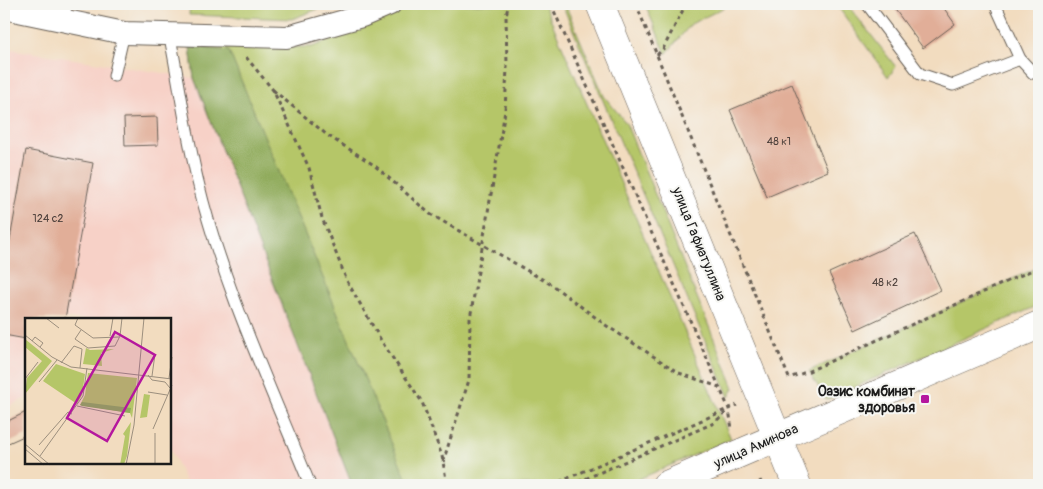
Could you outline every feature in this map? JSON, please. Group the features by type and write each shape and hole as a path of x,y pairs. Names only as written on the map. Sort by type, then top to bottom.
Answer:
{"street":[{"path":"4,8 65,12 124,33 169,32 287,37 362,16 390,4"},
{"name":"улица Гафиатуллина","path":"600,4 797,485"},
{"name":"улица Аминова","path":"666,485 1039,325"}],"lane":[{"path":"867,4 920,74 953,85 1020,60"},
{"path":"994,4 1020,60 1033,73 1039,70"},
{"path":"169,32 198,182 206,209 230,285 310,485"},
{"path":"114,76 124,33"}],"path":[{"path":"443,463 469,380 470,319 505,111 508,67 506,15 509,4"},
{"path":"551,4 729,409 732,429"},
{"path":"636,4 789,378 810,371 1039,267"},
{"path":"657,55 663,49 686,4"},
{"path":"229,35 273,90 327,135 374,165 430,214 483,243 552,285 606,326 679,372 719,387"},
{"path":"273,90 309,168 322,218 348,282 382,342 422,402 443,463 446,485"},
{"path":"552,485 737,405"},
{"path":"571,485 714,423 729,409"},
{"path":"760,480 762,485"}],"shaded area":[{"path":"4,48 194,78 352,485 187,485 171,450 171,318 25,318 25,398 4,409"}],"green space":[{"path":"190,4 331,4 292,19 189,15"},
{"path":"415,4 544,4 731,439 625,485 352,485 194,78 190,47 312,47"},
{"path":"562,4 565,4 604,96 626,123 734,388 729,397"},
{"path":"645,4 731,4 691,24 666,54"},
{"path":"836,4 847,4 896,67 888,77"},
{"path":"190,47 229,51 409,485 352,485 194,78"},
{"path":"1039,267 1039,305 826,400 809,371"}],"building":[{"path":"891,4 941,4 955,24 923,48"},
{"path":"792,84 828,171 767,197 730,110"},
{"path":"157,117 158,145 125,146 124,118"},
{"path":"26,150 93,163 65,318 25,318 25,339 4,335 4,273"},
{"path":"915,234 941,290 855,330 829,273"},
{"path":"25,412 25,435 4,445 4,423"}],"place":[{"name":"Оазис комбинат здоровья","path":"925,399"}]}
